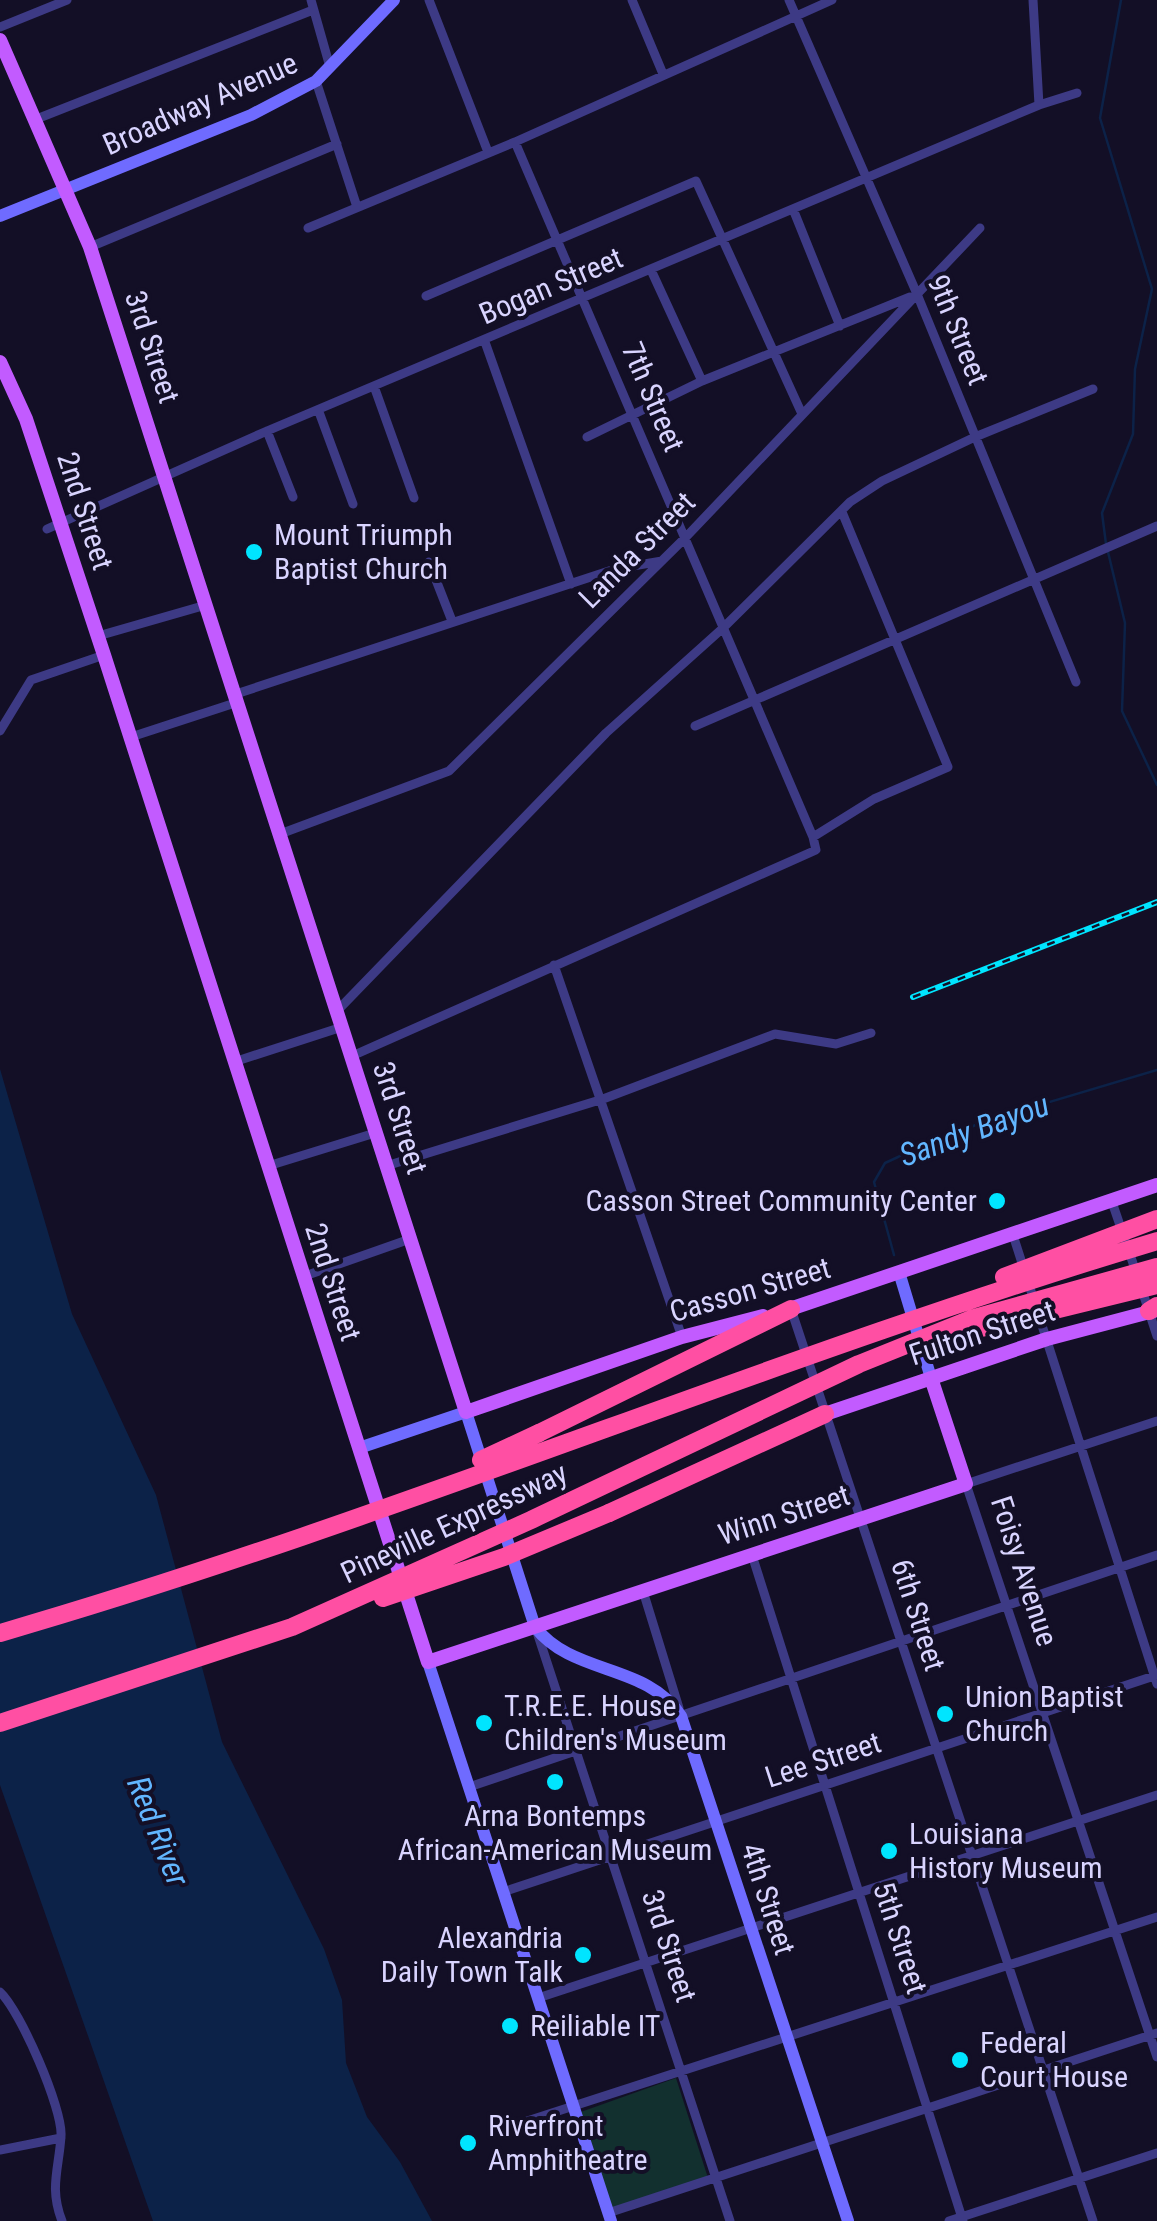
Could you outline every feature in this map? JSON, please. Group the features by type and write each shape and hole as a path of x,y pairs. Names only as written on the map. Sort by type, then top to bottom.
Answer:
{"highway":[{"path":"884,1327 1081,1245 1157,1219"},
{"path":"884,1327 1157,1240"},
{"path":"918,1342 1021,1303 1157,1268"},
{"path":"918,1342 1157,1286"},
{"path":"361,1516 790,1309"},
{"name":"Pineville Expressway","path":"0,1634 361,1516 884,1327"},
{"name":"Pineville Expressway","path":"0,1724 292,1627 531,1520 859,1364 918,1342"},
{"path":"292,1627 504,1557 825,1414"}],"main road":[{"name":"Broadway Avenue","path":"0,216 250,115 316,81 394,0"},
{"name":"3rd Street","path":"0,40 90,247 535,1627"},
{"name":"2nd Street","path":"0,362 26,419 53,526 98,636 237,1061 302,1277 610,2217"},
{"name":"Casson Street","path":"359,1448 682,1337 790,1309 1157,1184"},
{"name":"Foisy Avenue","path":"899,1272 966,1484"},
{"name":"Fulton Street","path":"825,1414 1046,1339 1154,1309"},
{"name":"Winn Street","path":"428,1662 966,1484"},
{"path":"535,1627 560,1652 660,1690 681,1716"},
{"name":"4th Street","path":"681,1716 848,2221"}],"street":[{"path":"0,26 68,0"},
{"path":"429,0 488,152"},
{"path":"632,0 663,74"},
{"name":"9th Street","path":"788,0 917,294 1076,682"},
{"path":"308,228 515,142 832,0"},
{"path":"1033,0 1039,105"},
{"path":"34,120 312,5 330,67"},
{"path":"316,81 357,207"},
{"name":"Bogan Street","path":"53,526 267,431 1039,105 1078,93"},
{"name":"7th Street","path":"515,142 813,838"},
{"path":"90,247 336,144"},
{"path":"426,296 696,180 802,414"},
{"path":"793,209 840,326"},
{"name":"Landa Street","path":"280,834 449,772 662,562 980,228"},
{"path":"651,270 702,382"},
{"path":"587,437 702,382 917,294"},
{"path":"484,342 571,584"},
{"path":"375,388 414,498"},
{"path":"337,1011 606,733 723,628 842,512 882,481 975,437 1094,389"},
{"path":"319,412 353,504"},
{"path":"267,431 293,497"},
{"path":"352,1056 816,850 813,838 874,799 948,767 842,512"},
{"path":"695,726 1157,526"},
{"path":"429,562 452,621"},
{"path":"131,737 452,621 571,584 662,562"},
{"path":"98,636 206,605"},
{"path":"0,732 31,680 104,656"},
{"path":"554,964 682,1337"},
{"path":"237,1061 342,1028"},
{"path":"386,1166 603,1099 775,1034 836,1044 870,1033"},
{"path":"268,1166 374,1133"},
{"path":"1112,1202 1154,1309 1157,1336"},
{"path":"1013,1235 1156,1679"},
{"path":"302,1277 410,1239"},
{"name":"6th Street","path":"790,1309 1092,2221"},
{"name":"Winn Street","path":"966,1484 1157,1421"},
{"name":"Foisy Avenue","path":"966,1484 1153,2034 1157,2057"},
{"name":"5th Street","path":"752,1555 963,2219"},
{"path":"469,1787 1157,1555"},
{"name":"4th Street","path":"643,1591 681,1716"},
{"name":"3rd Street","path":"535,1627 730,2221"},
{"name":"Lee Street","path":"503,1892 1156,1679"},
{"path":"538,1998 1157,1795"},
{"path":"518,2124 1157,1917"},
{"path":"0,1992 22,2027 60,2119 53,2185 62,2221"},
{"path":"610,2217 716,2178 1153,2034"},
{"path":"0,2150 61,2138"},
{"path":"948,2221 1157,2152"}],"green space":[{"path":"676,2078 708,2178 609,2212 578,2113"}],"water":[{"name":"Red River","path":"0,1069 72,1314 156,1495 222,1742 324,1949 342,2000 346,2063 367,2117 400,2162 432,2221 153,2221 0,1785"}],"waterway":[{"name":"Sandy Bayou","path":"1106,544 1102,513 1133,434 1135,369 1152,289 1100,118 1121,0"},
{"name":"Sandy Bayou","path":"1108,552 1125,623 1122,711 1157,785"},
{"name":"Sandy Bayou","path":"894,1255 874,1182 885,1163 986,1121 1157,1070"}],"railway":[{"path":"913,997 1157,902"}],"place":[{"name":"Mount Triumph Baptist Church","path":"254,552"},
{"name":"Casson Street Community Center","path":"997,1201"},
{"name":"Union Baptist Church","path":"945,1714"},
{"name":"T.R.E.E. House Children's Museum","path":"484,1723"},
{"name":"Arna Bontemps African-American Museum","path":"555,1782"},
{"name":"Louisiana History Museum","path":"889,1851"},
{"name":"Alexandria Daily Town Talk","path":"583,1955"},
{"name":"Reiliable IT","path":"510,2026"},
{"name":"Federal Court House","path":"960,2060"},
{"name":"Riverfront Amphitheatre","path":"468,2143"}]}
